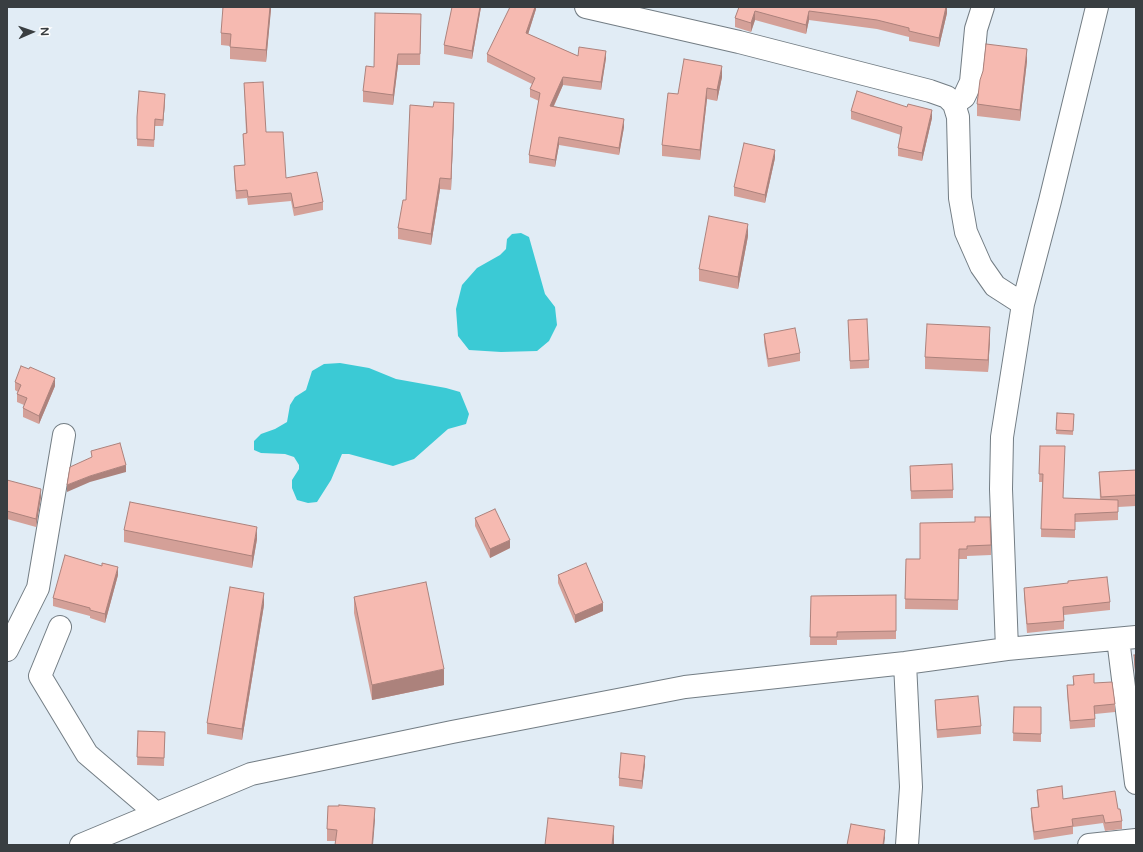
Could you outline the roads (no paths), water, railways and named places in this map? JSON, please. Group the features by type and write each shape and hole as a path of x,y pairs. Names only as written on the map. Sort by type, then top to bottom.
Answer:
{"street":[{"path":"586,7 739,42 930,90 946,97 954,104 958,117 960,198 966,232 981,266 995,286 1023,304"},
{"path":"954,104 964,97 971,82 976,29 983,7"},
{"path":"1007,649 1001,489 1002,437 1023,304 1050,201 1097,7"},
{"path":"7,650 38,588 64,435"},
{"path":"60,627 40,676 87,754 156,813"},
{"path":"81,845 251,774 452,732 685,687 905,663 1007,649 1127,638 1136,783"},
{"path":"905,663 911,787 907,845"},
{"path":"1089,845 1136,840"}],"water":[{"path":"521,233 529,237 545,294 555,307 557,325 549,341 537,351 501,352 469,350 458,336 456,309 462,285 477,268 500,255 506,249 507,239 512,234"},
{"path":"340,363 369,368 396,379 460,392 469,414 466,424 448,429 414,459 393,466 349,454 342,454 331,480 317,502 308,503 297,500 292,488 292,480 299,469 299,465 294,457 285,454 261,453 254,450 254,441 261,434 275,429 287,422 290,405 295,397 306,390 312,371 324,364"}]}
